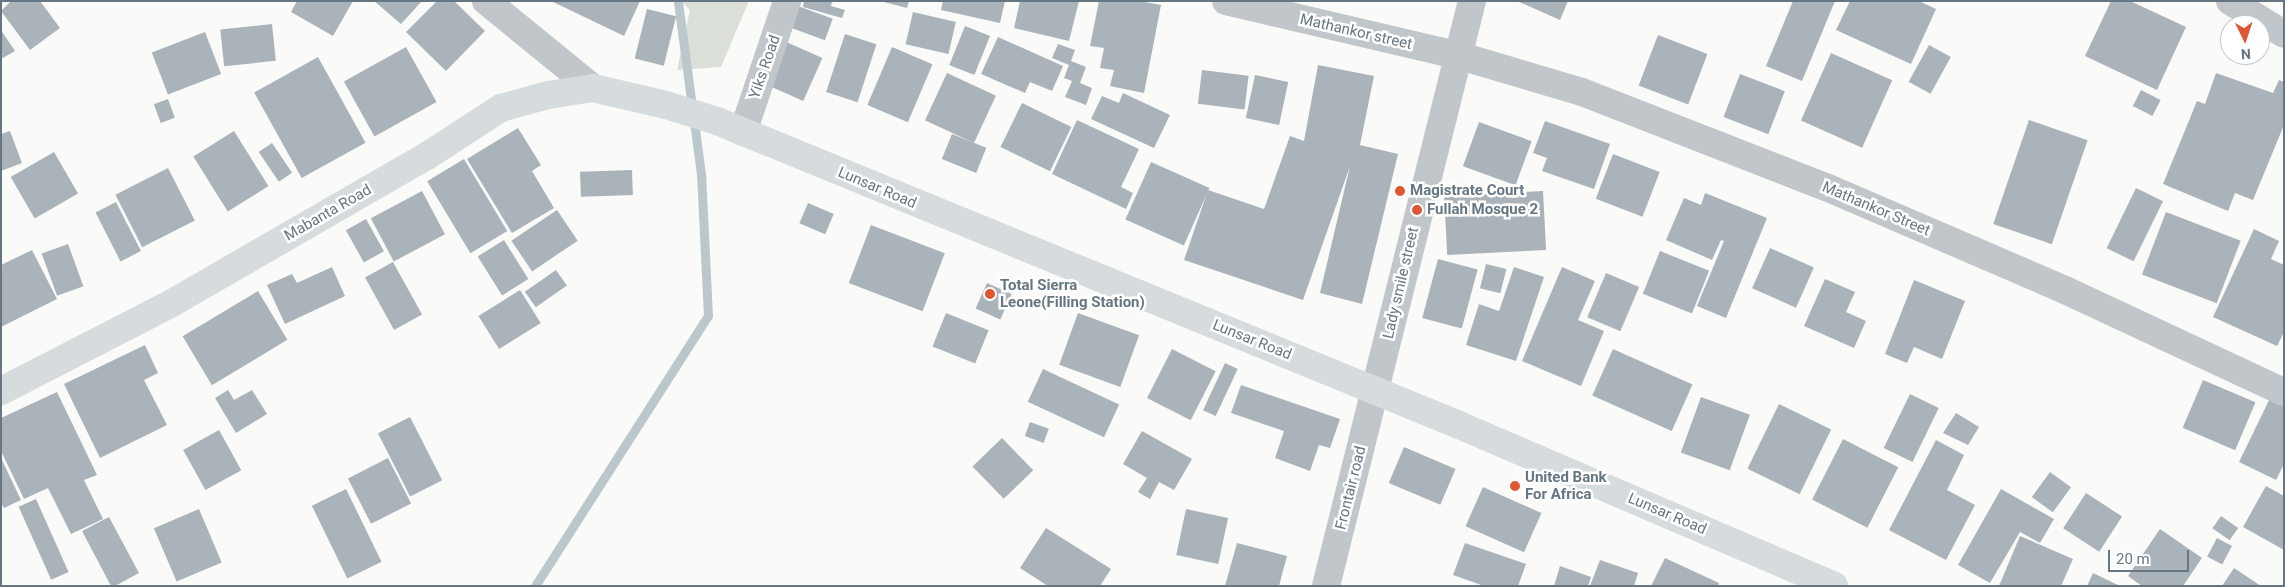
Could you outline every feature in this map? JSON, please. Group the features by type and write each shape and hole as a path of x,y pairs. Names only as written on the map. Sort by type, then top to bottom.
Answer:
{"main road":[{"name":"Mabanta Road","path":"1,390 172,303 427,156 501,108 548,94 593,88 666,105"},
{"name":"Lunsar Road","path":"666,105 717,121 1377,391 1834,586"}],"street":[{"path":"486,1 593,88"},
{"name":"Yiks Road","path":"743,132 787,1"},
{"name":"Mathankor street","path":"1226,1 1457,55"},
{"name":"Lady smile street","path":"1377,391 1411,237 1472,1"},
{"path":"2230,1 2284,34"},
{"name":"Mathankor Street","path":"1457,55 1582,92 1826,187 2065,290 2284,392"},
{"name":"Frontair road","path":"1326,586 1377,391"}],"shaded area":[{"path":"681,1 749,1 721,67 677,70 690,10"}],"building":[{"path":"11,1 40,1 60,28 30,50 1,11"},
{"path":"297,1 353,1 333,36 291,12"},
{"path":"374,1 422,1 401,24"},
{"path":"437,1 454,1 485,31 446,71 406,32"},
{"path":"551,1 640,1 624,36"},
{"path":"804,1 832,1 831,6 845,10 842,18 803,7"},
{"path":"880,1 909,1 907,8"},
{"path":"943,1 1005,1 1000,23 941,10"},
{"path":"1020,1 1079,1 1069,41 1014,28"},
{"path":"1099,1 1139,1 1161,5 1144,93 1110,86 1114,70 1100,68 1104,48 1090,46"},
{"path":"1517,1 1568,1 1560,20"},
{"path":"1793,1 1835,1 1802,81 1766,66"},
{"path":"1850,1 1919,1 1936,9 1911,64 1836,30"},
{"path":"2111,1 2130,1 2186,27 2157,90 2085,56"},
{"path":"798,6 833,19 825,40 790,28"},
{"path":"647,9 676,16 664,66 635,58"},
{"path":"913,12 956,22 948,54 906,44"},
{"path":"272,24 276,61 224,66 220,29"},
{"path":"965,26 990,36 974,75 949,65"},
{"path":"1,30 15,51 1,59"},
{"path":"205,32 221,74 168,94 152,52"},
{"path":"845,34 876,44 858,102 826,92"},
{"path":"1658,35 1707,54 1688,104 1639,85"},
{"path":"998,37 1063,66 1052,91 1030,82 1025,93 981,74"},
{"path":"784,41 822,58 803,101 765,84"},
{"path":"1058,44 1075,50 1071,61 1086,67 1080,83 1092,88 1086,105 1065,97 1072,81 1064,78 1069,65 1052,58"},
{"path":"1929,45 1951,57 1931,94 1909,82"},
{"path":"406,47 437,102 374,137 344,81"},
{"path":"892,47 933,64 908,122 867,105"},
{"path":"1831,53 1892,80 1862,148 1801,121"},
{"path":"318,57 366,143 302,178 254,92"},
{"path":"1318,65 1374,76 1360,145 1398,154 1362,304 1320,293 1350,166 1303,300 1184,260 1208,190 1264,209 1290,136 1304,141"},
{"path":"1202,70 1249,76 1245,109 1198,104"},
{"path":"947,73 996,96 974,143 925,120"},
{"path":"2216,73 2273,93 2279,80 2284,82 2284,125 2253,200 2235,193 2228,211 2163,184 2197,101 2205,104"},
{"path":"1740,74 1785,91 1768,134 1724,117"},
{"path":"1255,75 1288,82 1279,125 1246,118"},
{"path":"2141,90 2161,100 2152,116 2133,106"},
{"path":"1123,93 1170,115 1154,148 1091,119 1102,96 1119,103"},
{"path":"168,99 175,118 161,123 154,104"},
{"path":"1022,103 1071,127 1050,171 1001,147"},
{"path":"1077,120 1139,149 1121,187 1133,193 1126,209 1052,174"},
{"path":"2029,120 2088,140 2052,244 1993,224"},
{"path":"1545,121 1610,144 1594,189 1542,171 1547,158 1533,153"},
{"path":"1479,122 1532,141 1516,185 1463,166"},
{"path":"518,128 541,165 532,171 554,208 512,233 467,159"},
{"path":"10,131 22,163 1,171 1,134"},
{"path":"234,131 268,186 228,212 193,156"},
{"path":"952,134 986,148 976,173 942,159"},
{"path":"272,143 292,173 279,182 259,152"},
{"path":"54,152 78,194 35,219 11,177"},
{"path":"1613,154 1660,172 1642,217 1596,199"},
{"path":"464,159 507,231 470,253 427,181"},
{"path":"1151,162 1209,188 1184,246 1125,220"},
{"path":"168,168 195,221 142,247 115,195"},
{"path":"632,170 633,195 581,197 580,172"},
{"path":"2136,188 2163,201 2134,261 2107,248"},
{"path":"422,191 445,234 394,261 371,218"},
{"path":"1543,191 1546,250 1447,255 1444,196"},
{"path":"1705,193 1767,218 1726,318 1697,306 1724,241 1721,240 1712,260 1666,240 1684,198 1701,205"},
{"path":"116,202 141,251 120,261 96,212"},
{"path":"808,203 834,214 825,234 799,223"},
{"path":"557,210 578,241 532,271 511,241"},
{"path":"2166,212 2241,241 2217,303 2142,275"},
{"path":"366,219 384,251 364,263 346,230"},
{"path":"871,225 945,253 923,311 849,283"},
{"path":"2254,229 2279,241 2271,259 2284,265 2284,332 2277,346 2213,317"},
{"path":"504,240 528,279 502,295 478,256"},
{"path":"68,244 83,286 57,296 42,254"},
{"path":"1770,248 1814,268 1796,308 1752,288"},
{"path":"32,250 57,299 1,327 1,265"},
{"path":"1660,251 1709,271 1692,314 1643,294"},
{"path":"1438,259 1478,270 1462,329 1422,318"},
{"path":"393,262 422,314 394,330 365,278"},
{"path":"1486,264 1506,269 1500,293 1480,288"},
{"path":"332,267 345,296 285,324 267,285 292,274 297,283"},
{"path":"1514,267 1544,277 1516,361 1466,345 1479,304 1499,311"},
{"path":"1562,267 1595,281 1578,320 1604,331 1581,386 1522,361"},
{"path":"556,270 567,286 536,307 525,292"},
{"path":"1606,273 1639,287 1620,331 1587,317"},
{"path":"1825,279 1855,292 1846,312 1866,321 1854,348 1804,326"},
{"path":"1914,280 1965,301 1942,359 1914,347 1907,363 1885,354"},
{"path":"987,283 1012,294 1000,320 976,309"},
{"path":"520,290 541,323 499,349 478,316"},
{"path":"258,291 287,340 212,385 183,336"},
{"path":"946,313 989,330 975,364 933,346"},
{"path":"1078,313 1139,335 1120,387 1059,365"},
{"path":"145,345 158,373 144,380 167,425 100,458 64,384"},
{"path":"1172,349 1216,371 1191,420 1147,398"},
{"path":"1613,349 1692,384 1672,431 1592,396"},
{"path":"1225,363 1238,369 1216,416 1203,410"},
{"path":"1043,369 1119,404 1104,437 1028,402"},
{"path":"2203,380 2255,402 2235,450 2183,428"},
{"path":"1241,385 1340,419 1330,448 1319,445 1310,471 1275,458 1284,431 1231,413"},
{"path":"228,390 234,400 252,390 267,414 236,433 215,398"},
{"path":"2274,390 2284,394 2284,464 2276,480 2239,462"},
{"path":"57,392 97,475 84,480 103,519 71,534 48,488 24,499 1,451 1,418"},
{"path":"1910,394 1939,408 1912,462 1884,448"},
{"path":"1701,397 1750,415 1730,470 1681,452"},
{"path":"1779,404 1831,429 1800,494 1747,469"},
{"path":"1956,413 1979,427 1968,445 1943,433"},
{"path":"410,417 442,480 410,497 378,433"},
{"path":"1030,422 1049,429 1044,443 1025,436"},
{"path":"219,430 241,470 205,490 183,450"},
{"path":"1142,431 1192,459 1174,490 1159,482 1150,499 1138,492 1147,478 1123,464"},
{"path":"1002,438 1033,470 1004,499 973,466"},
{"path":"1843,439 1898,467 1867,528 1812,500"},
{"path":"1936,440 1964,455 1947,490 1975,505 1946,560 1889,530"},
{"path":"1404,447 1456,469 1440,505 1389,483"},
{"path":"1,458 21,500 4,508 1,503"},
{"path":"388,458 411,503 371,524 348,478"},
{"path":"2050,472 2071,487 2053,512 2032,497"},
{"path":"2266,486 2284,496 2284,550 2243,527"},
{"path":"1483,487 1541,513 1524,552 1466,526"},
{"path":"346,489 382,562 347,578 312,506"},
{"path":"2001,489 2054,519 2040,543 2020,532 1990,583 1958,565"},
{"path":"2086,493 2122,516 2099,552 2063,528"},
{"path":"36,499 69,572 51,580 19,507"},
{"path":"199,509 222,562 177,582 154,528"},
{"path":"1186,509 1228,518 1218,564 1176,555"},
{"path":"2221,516 2238,528 2230,540 2212,528"},
{"path":"109,517 139,573 115,586 111,586 82,531"},
{"path":"1046,528 1111,569 1100,586 1048,586 1020,568"},
{"path":"2160,529 2202,558 2183,586 2142,586 2128,576"},
{"path":"2020,536 2073,559 2061,586 1999,586"},
{"path":"2217,538 2232,546 2222,565 2207,557"},
{"path":"1237,543 1287,556 1279,586 1225,586"},
{"path":"1465,543 1526,564 1518,586 1484,586 1453,575"},
{"path":"1665,558 1719,583 1718,586 1651,586"},
{"path":"1600,560 1638,573 1634,586 1590,586"},
{"path":"1560,566 1591,577 1588,586 1554,586"},
{"path":"2234,568 2261,586 2222,586"},
{"path":"2093,573 2120,586 2087,586"}],"waterway":[{"path":"535,586 708,316 701,174 678,1"}],"place":[{"name":"Magistrate Court","path":"1400,191"},
{"name":"Fullah Mosque 2","path":"1417,210"},
{"name":"Total Sierra Leone(Filling Station)","path":"990,294"},
{"name":"United Bank For Africa","path":"1515,486"}]}
